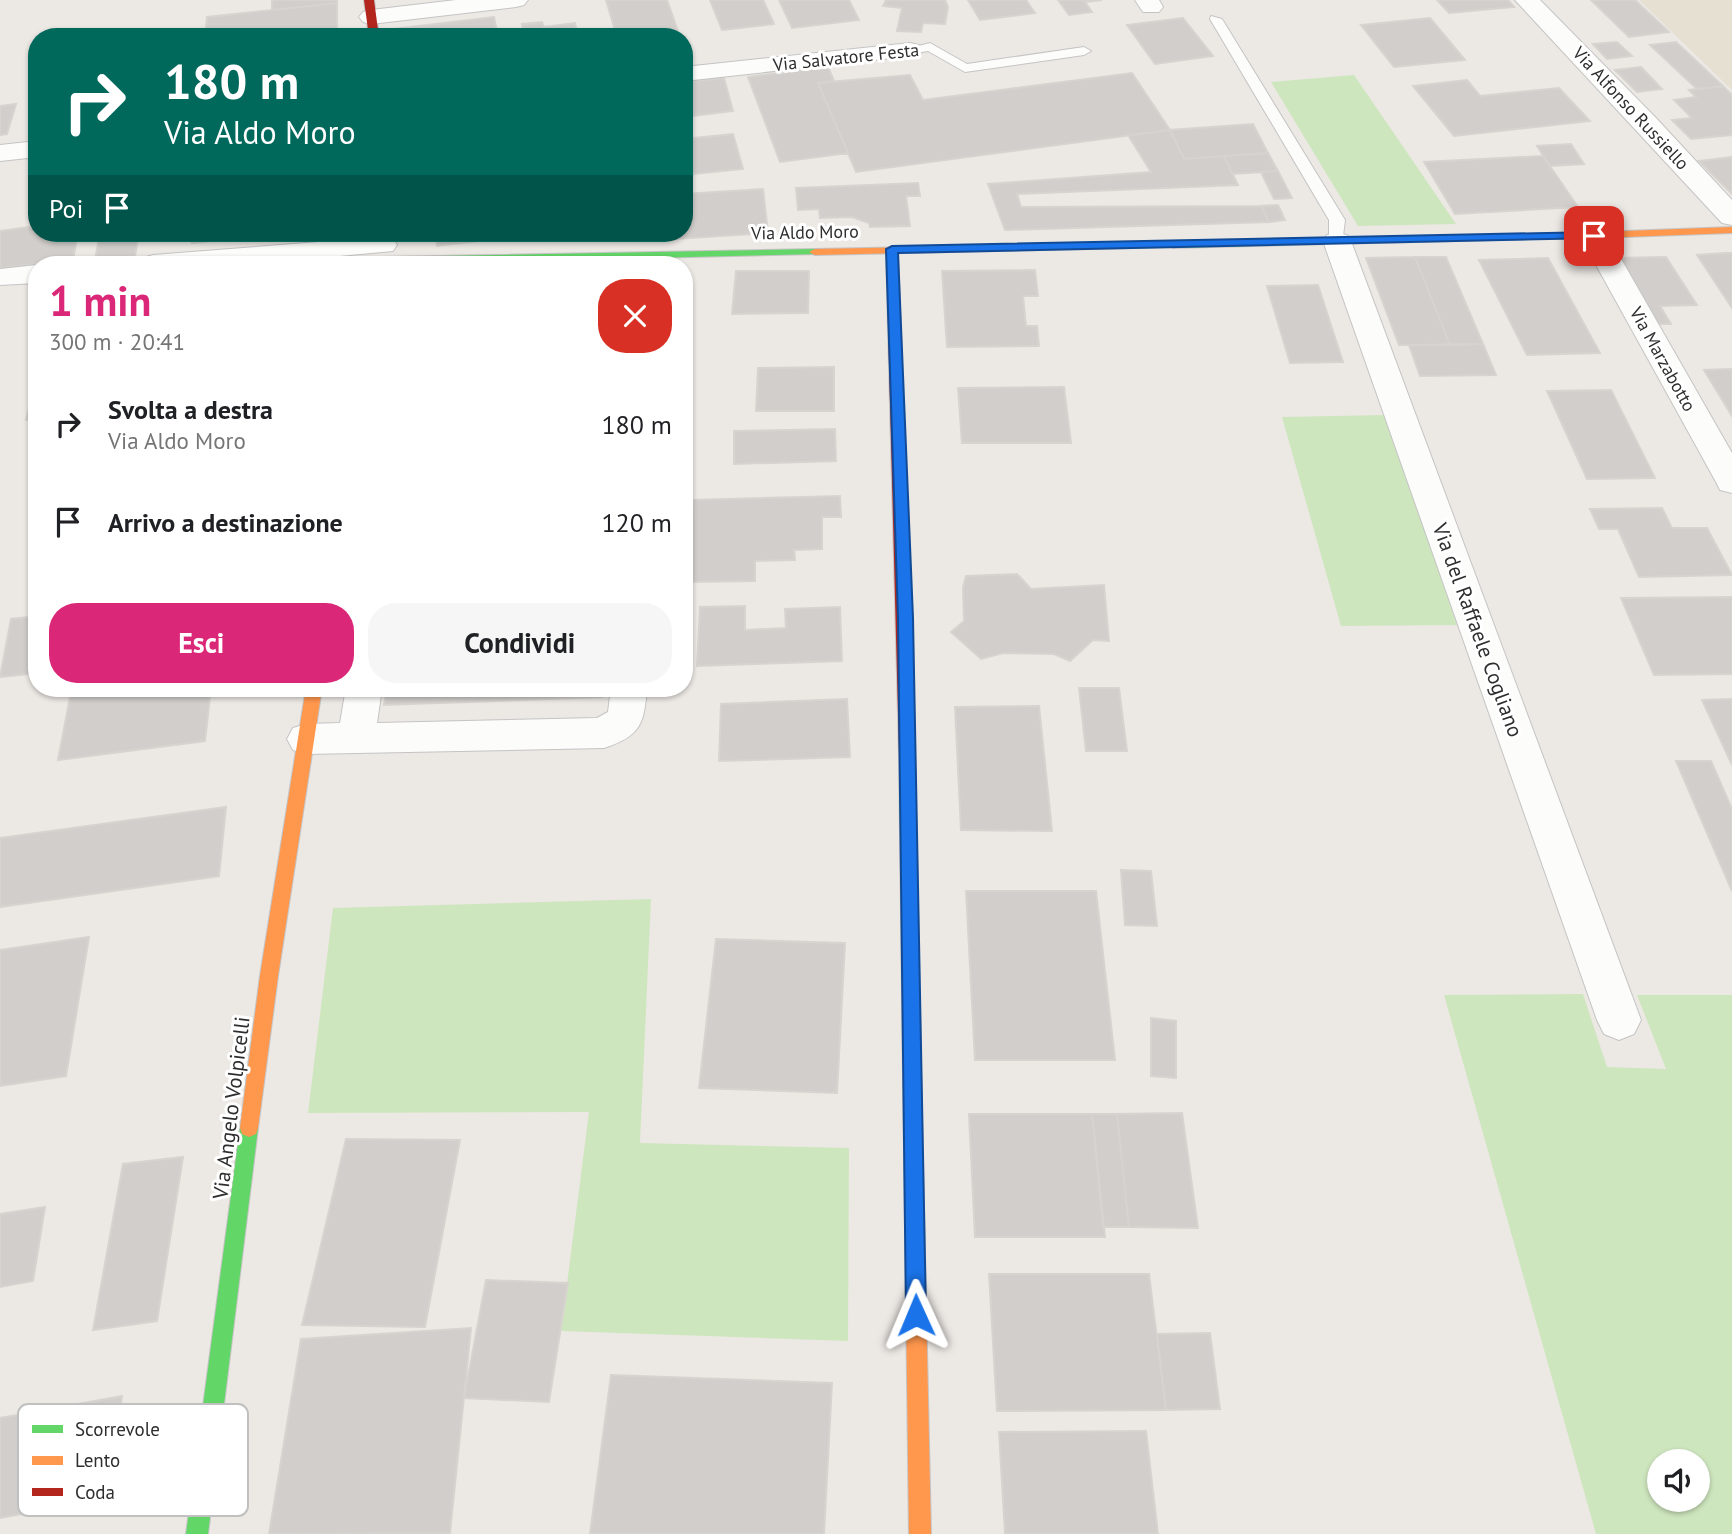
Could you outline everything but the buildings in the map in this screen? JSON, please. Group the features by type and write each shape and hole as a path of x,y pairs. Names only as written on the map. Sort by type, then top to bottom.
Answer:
{"street":[{"path":"372,18 516,0"},
{"name":"Via Alfonso Russiello","path":"1527,0 1647,122 1732,217"},
{"name":"Via Salvatore Festa","path":"693,74 910,50"},
{"path":"0,153 28,150"},
{"name":"Via Aldo Moro","path":"693,258 892,249 1594,236 1732,230"},
{"name":"Via Marzabotto","path":"1594,236 1730,474"},
{"name":"Via del Raffaele Cogliano","path":"1337,241 1619,1020"},
{"path":"892,249 905,618 920,1534"},
{"path":"294,256 382,251"},
{"name":"Via Aldo Moro","path":"382,251 557,256"},
{"path":"2,277 28,275"},
{"name":"Via Angelo Volpicelli","path":"214,1404 269,976 313,697"},
{"path":"356,738 363,697"},
{"path":"306,739 604,733 626,719 628,697"},
{"name":"Via Angelo Volpicelli","path":"197,1534 199,1516"}],"lane":[{"path":"1216,19 1337,220 1337,241"},
{"name":"Via Salvatore Festa","path":"910,50 930,47 965,68 1084,51"}],"shaded area":[{"path":"1639,0 1732,0 1732,90"}],"green space":[{"path":"1354,75 1456,224 1358,226 1271,82"},
{"path":"1385,415 1457,625 1341,626 1282,417"},
{"path":"651,899 640,1143 849,1148 848,1341 561,1331 589,1112 308,1113 333,908"},
{"path":"1583,994 1607,1067 1666,1069 1637,995 1732,995 1732,1534 1596,1534 1444,995"}],"traffic: fast":[{"path":"1173,245 1571,236"},
{"path":"623,256 815,252"},
{"path":"907,754 912,1072"},
{"path":"214,1404 249,1128"},
{"path":"197,1534 199,1516"}],"traffic: slow":[{"path":"1571,236 1732,230"},
{"path":"815,252 1173,245"},
{"path":"249,1128 269,976 313,697"},
{"path":"912,1072 920,1534"}],"traffic: jam":[{"path":"369,0 373,28"},
{"path":"892,249 907,754"}],"route":[{"path":"916,1315 905,618 892,249 1594,236"}]}
